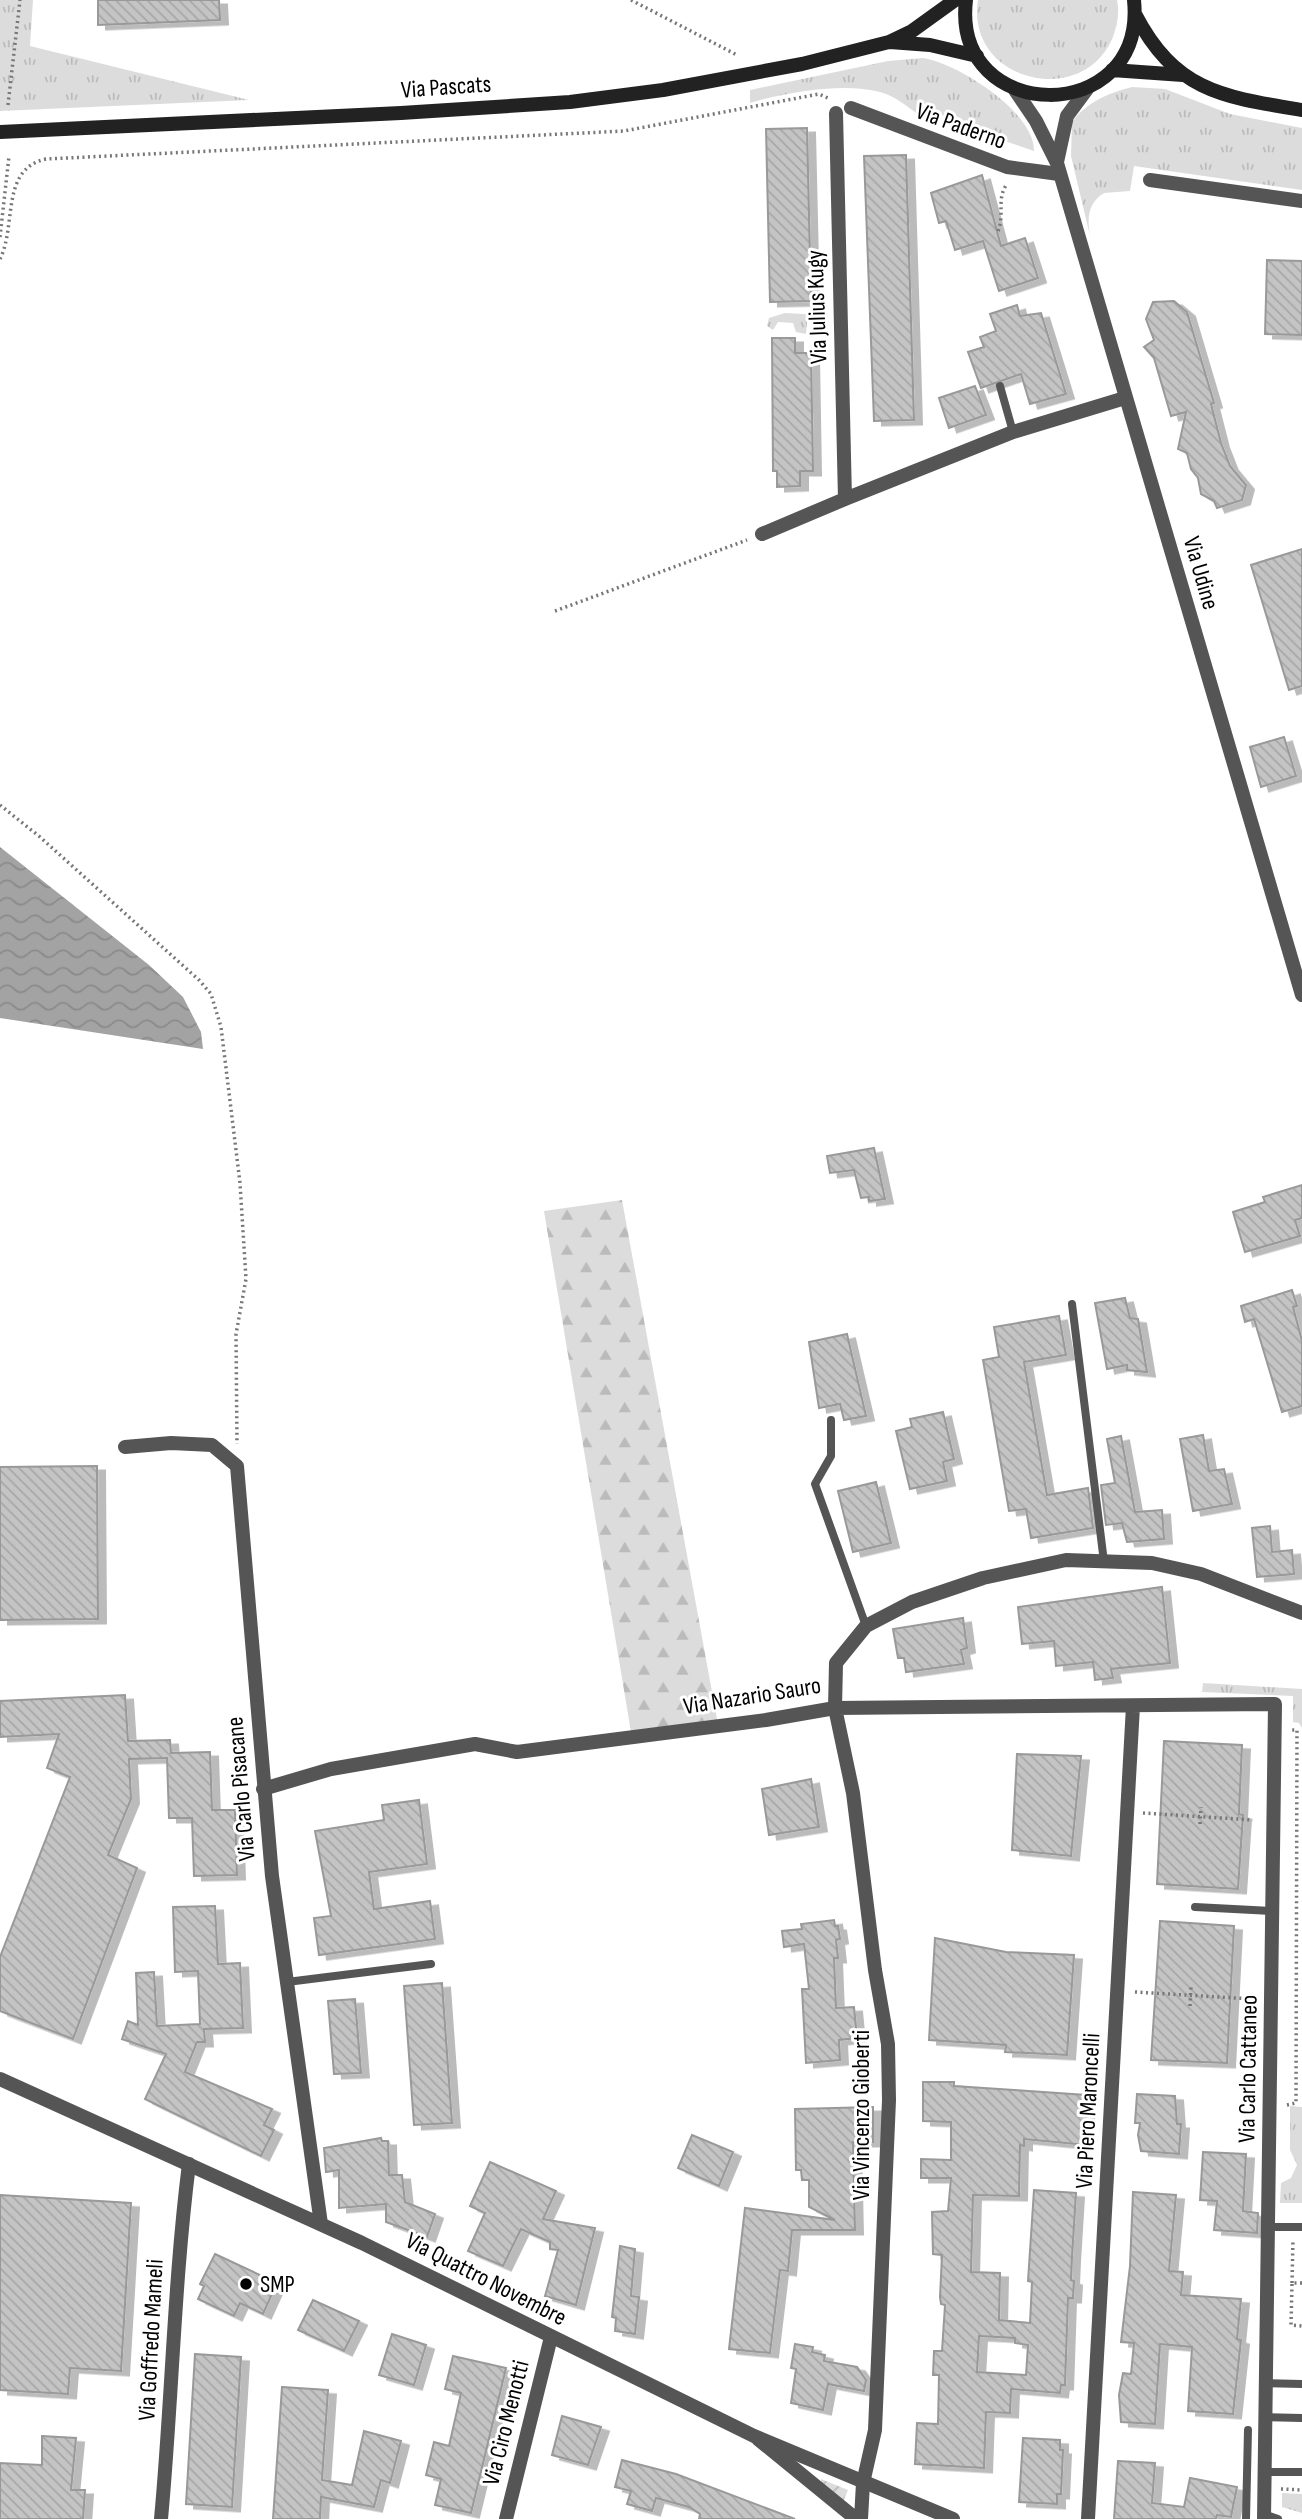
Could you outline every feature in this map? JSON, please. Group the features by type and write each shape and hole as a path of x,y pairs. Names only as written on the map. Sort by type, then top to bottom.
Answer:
{"main road":[{"name":"Via Pascats","path":"0,132 401,113 570,102 729,79 889,42 912,31 955,0"},
{"path":"966,0 968,36 977,56 993,75 1014,90 1039,96 1063,96 1087,89 1112,70 1124,54 1132,34 1135,7"},
{"path":"1135,7 1162,58 1183,75 1225,94 1302,110"},
{"name":"Via Pascats","path":"889,42 930,45 977,56"},
{"path":"1112,70 1183,75"}],"street":[{"name":"Via Udine","path":"1058,169 1059,145 1067,116 1087,89"},
{"name":"Via Udine","path":"1014,90 1036,121 1058,169 1302,995"},
{"name":"Via Julius Kugy","path":"834,107 845,499"},
{"name":"Via Paderno","path":"851,108 1007,167 1058,169"},
{"path":"1150,180 1302,201"},
{"path":"762,534 1013,432 1125,398"},
{"path":"125,1447 172,1443 212,1445 237,1466"},
{"name":"Via Carlo Pisacane","path":"237,1466 263,1789 321,2224"},
{"name":"Via Nazario Sauro","path":"263,1789 331,1769 475,1744 517,1752 766,1720 835,1707 836,1663 866,1626 912,1602 983,1578 1066,1560 1152,1563 1201,1574 1302,1614"},
{"name":"Via Carlo Cattaneo","path":"1133,1706 1275,1704 1264,2472 1269,2517"},
{"path":"835,1707 1133,1706"},
{"name":"Via Piero Maroncelli","path":"1087,2519 1133,1706"},
{"name":"Via Vincenzo Gioberti","path":"835,1707 853,1793 874,1969 888,2044 889,2100 875,2430 858,2519"},
{"name":"Via Quattro Novembre","path":"0,2079 321,2224 754,2436 953,2519"},
{"name":"Via Goffredo Mameli","path":"161,2519 170,2417 176,2269 189,2164"},
{"name":"Via Ciro Menotti","path":"506,2519 551,2337"},
{"path":"754,2436 858,2519"}],"lane":[{"path":"1000,386 1013,432"},
{"path":"1072,1304 1104,1562"},
{"path":"831,1420 831,1456 815,1484 866,1626"},
{"path":"1195,1907 1272,1912"},
{"path":"287,1982 430,1964"},
{"path":"1269,2227 1297,2227"},
{"path":"1265,2383 1302,2384"},
{"path":"1265,2417 1302,2418"},
{"path":"1246,2519 1248,2431"},
{"path":"1264,2472 1302,2473"}],"path":[{"path":"8,105 20,0"},
{"path":"631,0 737,55"},
{"path":"0,260 7,245 14,186 20,172 34,162 46,159 610,132 819,94 834,107"},
{"path":"0,237 9,156"},
{"name":"Via Paderno","path":"998,231 1003,219 999,204 1008,184"},
{"path":"555,611 762,534"},
{"path":"0,805 40,837 200,980 215,1005 224,1049 240,1184 246,1279 236,1334 237,1466"},
{"path":"1274,1730 1297,1730 1296,2103 1287,2103 1287,2116"},
{"path":"1200,1824 1201,1807"},
{"path":"1127,1812 1253,1820"},
{"path":"1189,2006 1191,1986"},
{"name":"Via Carlo Cattaneo","path":"1118,1991 1252,1999"},
{"path":"1297,2227 1291,2325 1302,2326"},
{"path":"1292,2283 1302,2283"},
{"path":"1281,2489 1302,2490"}],"green space":[{"path":"0,0 33,0 30,46 249,100 0,111"},
{"path":"978,0 1117,0 1118,18 1113,37 1098,60 1077,74 1053,79 1029,76 1007,66 989,50 979,28"},
{"path":"923,58 955,69 992,92 1022,121 1031,136 1034,151 1005,141 991,145 965,138 942,115 932,110 918,114 891,96 866,89 815,90 750,103 750,90 888,61"},
{"path":"1132,87 1165,89 1230,114 1302,128 1302,190 1134,166 1130,191 1104,193 1094,202 1089,214 1091,240 1071,156 1072,122 1084,109 1099,99"},
{"path":"785,313 821,315 822,319 807,322 806,334 796,332 793,323 778,322 773,330 767,326 769,318"},
{"path":"622,1200 719,1730 633,1744 544,1211"},
{"path":"1203,1683 1302,1689 1302,1728 1299,1723 1293,1722 1293,1696 1202,1692"},
{"path":"1290,2106 1302,2107 1302,2203 1280,2203 1281,2183 1291,2178 1297,2165 1290,2150"},
{"path":"821,2479 848,2490 843,2502 821,2484"},
{"path":"1282,2493 1302,2494 1302,2513 1282,2507"}],"water":[{"path":"0,847 149,965 183,997 201,1032 203,1049 0,1018"}],"building":[{"path":"98,0 219,0 220,20 98,25"},
{"path":"807,128 811,301 770,302 766,129"},
{"path":"906,155 914,420 874,421 864,156"},
{"path":"982,175 1001,246 1025,238 1038,278 999,291 983,241 955,250 946,221 939,223 931,193"},
{"path":"1267,260 1302,261 1302,335 1265,334"},
{"path":"1174,301 1187,312 1214,403 1211,404 1221,443 1230,466 1246,485 1242,500 1217,508 1214,501 1201,494 1198,478 1191,469 1187,453 1178,449 1186,412 1171,416 1154,358 1144,347 1154,340 1146,319 1153,302"},
{"path":"1017,305 1020,316 1041,313 1066,394 1030,404 1021,374 981,388 968,352 984,347 980,337 996,331 990,314"},
{"path":"772,338 795,338 795,353 811,353 813,471 800,471 800,486 777,487 777,471 773,471"},
{"path":"975,386 986,415 949,428 939,398"},
{"path":"1302,549 1302,686 1289,690 1251,565"},
{"path":"1284,737 1296,776 1261,787 1250,747"},
{"path":"874,1148 885,1199 869,1201 869,1197 861,1198 854,1170 830,1173 827,1156"},
{"path":"1302,1185 1302,1218 1295,1220 1300,1236 1245,1252 1233,1212 1265,1202 1263,1197"},
{"path":"1292,1290 1297,1306 1293,1307 1302,1341 1302,1406 1282,1412 1254,1319 1245,1322 1241,1306"},
{"path":"1125,1298 1130,1318 1138,1319 1147,1372 1127,1370 1127,1365 1107,1369 1095,1303"},
{"path":"1059,1316 1066,1355 1024,1362 1047,1495 1088,1488 1093,1528 1031,1538 1026,1509 1009,1511 983,1360 999,1357 994,1327"},
{"path":"847,1334 866,1416 844,1420 840,1404 819,1408 809,1342"},
{"path":"943,1412 954,1459 943,1462 947,1481 910,1489 896,1431 912,1427 910,1419"},
{"path":"1203,1435 1209,1471 1224,1469 1232,1504 1193,1511 1180,1439"},
{"path":"1121,1436 1135,1512 1162,1510 1164,1539 1127,1542 1122,1523 1106,1525 1101,1485 1115,1483 1107,1439"},
{"path":"97,1466 98,1619 0,1620 0,1467"},
{"path":"876,1482 891,1543 853,1552 838,1491"},
{"path":"1270,1526 1272,1552 1292,1550 1294,1574 1257,1577 1252,1528"},
{"path":"1162,1587 1170,1663 1111,1669 1113,1678 1095,1680 1093,1662 1056,1666 1054,1641 1022,1644 1018,1607"},
{"path":"963,1618 967,1648 961,1650 964,1664 906,1672 904,1658 898,1658 893,1629"},
{"path":"125,1695 128,1741 170,1740 171,1753 210,1752 212,1810 235,1810 237,1875 194,1876 192,1818 169,1818 167,1758 129,1759 131,1799 108,1855 137,1868 73,2039 0,2011 0,1957 70,1777 47,1768 59,1734 0,1737 0,1701"},
{"path":"1164,1741 1242,1745 1239,1814 1243,1815 1238,1889 1157,1884"},
{"path":"1017,1754 1081,1756 1071,1856 1012,1850"},
{"path":"811,1779 819,1827 769,1835 762,1789"},
{"path":"419,1800 427,1864 369,1872 374,1909 430,1901 435,1939 319,1955 314,1918 331,1916 315,1831 384,1820 382,1805"},
{"path":"215,1906 218,1964 240,1963 243,2028 204,2029 205,2042 197,2042 185,2072 272,2109 264,2125 274,2130 261,2156 145,2099 166,2054 122,2039 128,2021 138,2025 136,1973 154,1972 157,2026 200,2024 198,1971 175,1972 173,1907"},
{"path":"834,1920 840,1939 836,1940 838,1958 834,1958 836,2008 854,2007 857,2038 839,2040 840,2060 806,2063 802,1989 809,1989 804,1944 784,1947 782,1931 802,1929 801,1924"},
{"path":"1160,1921 1234,1926 1227,2063 1151,2060"},
{"path":"935,1938 1006,1952 1074,1955 1067,2055 1005,2052 1006,2045 929,2040"},
{"path":"442,1983 452,2123 414,2125 404,1986"},
{"path":"355,1999 361,2073 334,2074 328,2001"},
{"path":"923,2082 954,2082 954,2086 1086,2095 1086,2145 1024,2139 1024,2146 1020,2145 1019,2196 973,2195 971,2272 1000,2273 999,2320 1030,2323 1032,2282 1028,2281 1034,2190 1076,2193 1071,2280 1074,2281 1073,2298 1068,2298 1065,2385 1061,2385 1060,2393 1011,2389 1010,2413 986,2412 984,2468 915,2464 917,2423 938,2424 939,2375 933,2375 934,2351 942,2351 945,2305 941,2304 940,2297 942,2255 933,2254 932,2212 948,2211 951,2178 921,2178 921,2159 951,2160 951,2122 923,2121","holes":["979,2336 1015,2338 1015,2343 1028,2345 1026,2375 977,2372"]},
{"path":"1137,2094 1175,2096 1177,2124 1181,2124 1179,2154 1141,2151 1138,2135 1140,2123 1135,2123"},
{"path":"873,2107 873,2142 853,2142 855,2230 792,2230 788,2271 780,2270 770,2353 729,2349 745,2208 835,2220 809,2207 809,2180 802,2180 801,2170 796,2170 795,2109"},
{"path":"692,2135 733,2152 719,2186 678,2168"},
{"path":"381,2138 382,2141 388,2141 389,2175 402,2175 405,2202 435,2214 427,2237 386,2222 386,2204 339,2208 339,2170 326,2172 324,2148"},
{"path":"1203,2152 1246,2154 1243,2211 1258,2213 1257,2233 1214,2230 1217,2201 1200,2200"},
{"path":"490,2162 556,2191 543,2219 595,2228 576,2305 545,2296 558,2250 550,2249 550,2242 521,2229 503,2266 468,2251 485,2213 470,2206"},
{"path":"1133,2192 1176,2195 1169,2271 1183,2272 1181,2295 1241,2299 1237,2339 1241,2340 1233,2414 1188,2411 1192,2347 1160,2344 1155,2424 1121,2422 1119,2395 1123,2373 1131,2374 1134,2343 1121,2342 1130,2266"},
{"path":"0,2195 131,2203 121,2371 70,2368 68,2394 0,2390"},
{"path":"620,2246 635,2249 631,2296 639,2297 635,2334 615,2331 616,2318 612,2317"},
{"path":"215,2254 277,2283 263,2314 240,2303 234,2316 198,2299 204,2286 200,2284"},
{"path":"313,2300 359,2321 344,2351 298,2330"},
{"path":"392,2334 426,2345 414,2385 379,2375"},
{"path":"795,2344 813,2347 812,2352 825,2355 824,2361 857,2367 866,2380 864,2391 828,2384 823,2410 791,2403 796,2369 791,2368"},
{"path":"195,2354 241,2357 232,2507 186,2504"},
{"path":"453,2356 506,2368 471,2513 435,2505 441,2479 426,2475 434,2442 449,2446 461,2393 445,2389"},
{"path":"282,2387 328,2390 322,2480 352,2485 364,2431 401,2441 390,2483 381,2480 374,2507 321,2497 320,2519 273,2519"},
{"path":"562,2416 601,2427 588,2465 552,2455"},
{"path":"42,2436 76,2438 71,2490 85,2490 83,2519 0,2519 0,2463 42,2465"},
{"path":"1023,2438 1060,2440 1060,2450 1063,2450 1061,2494 1057,2494 1057,2504 1019,2502"},
{"path":"622,2460 676,2474 795,2519 699,2519 700,2514 689,2507 656,2498 652,2511 627,2504 631,2491 615,2487"},
{"path":"1118,2461 1155,2463 1152,2503 1184,2507 1190,2478 1237,2487 1231,2517 1217,2515 1216,2519 1114,2519"}],"place":[{"name":"SMP","path":"246,2284"}]}
